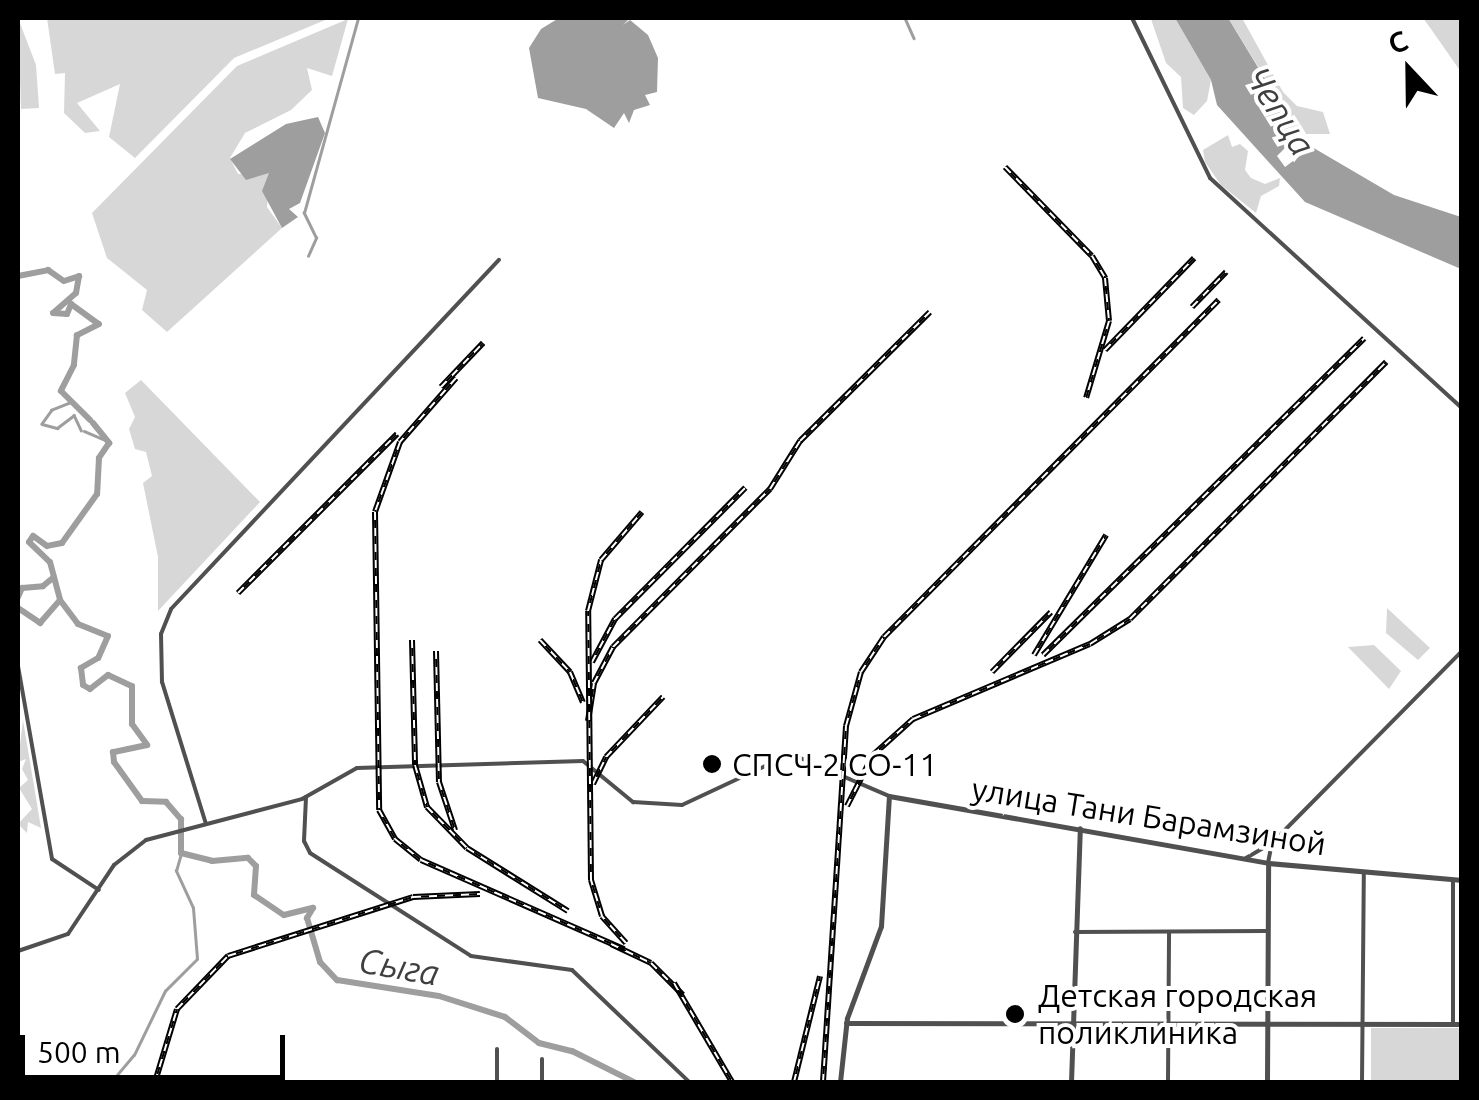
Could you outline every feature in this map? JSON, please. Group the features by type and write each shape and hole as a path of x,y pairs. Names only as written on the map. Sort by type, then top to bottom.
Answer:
{"street":[{"path":"1132,18 1210,178 1462,408"},
{"path":"206,824 162,682 161,634 171,609 500,260"},
{"path":"1240,859 1272,843 1462,651"},
{"path":"18,666 52,859 99,890"},
{"path":"18,951 68,934 130,849 170,834 306,797 358,768 583,760 633,802 682,804 791,754 889,796 881,926 846,1023 840,1082"},
{"name":"улица Тани Барамзиной","path":"889,796 1240,859 1462,880"},
{"path":"306,797 304,841 310,852 471,956 572,970 688,1082"},
{"path":"1071,1082 1080,828"},
{"path":"1267,1082 1266,930 1272,843"},
{"path":"1362,1082 1364,872"},
{"path":"1452,880 1453,1024"},
{"path":"1075,932 1266,930"},
{"path":"1168,1082 1169,932"},
{"path":"846,1023 1462,1024"},
{"path":"497,1049 497,1082"},
{"path":"542,1060 542,1082"}],"shaded area":[{"path":"18,18 36,65 39,108 21,109"},
{"path":"47,18 330,18 234,58 135,158 109,137 120,84 77,103 100,131 85,133 64,113 65,73 55,74"},
{"path":"1132,18 1175,18 1211,80 1207,101 1194,115 1183,108 1181,77 1166,63 1151,19"},
{"path":"1228,18 1242,18 1283,92 1297,106 1323,112 1330,134 1305,134 1294,124"},
{"path":"1423,18 1461,18 1461,72 1431,29"},
{"path":"348,19 332,76 307,68 312,90 291,110 245,133 230,158 238,174 270,172 267,207 282,228 167,332 142,310 147,290 107,258 92,213 237,66"},
{"path":"1228,135 1232,147 1240,144 1248,151 1245,170 1251,178 1265,184 1280,178 1279,186 1261,196 1256,213 1221,185 1205,162 1203,150"},
{"path":"141,380 260,502 158,611 158,557 143,483 152,476 146,452 135,449 129,429 135,417 125,393"},
{"path":"1387,608 1430,648 1418,660 1386,633"},
{"path":"1374,645 1401,671 1389,689 1348,647"},
{"path":"23,720 41,828 28,822 27,833 18,824 32,809 19,788 28,780 22,769 26,759 18,762"},
{"path":"1371,1028 1461,1028 1461,1082 1371,1082"}],"water":[{"path":"559,18 630,18 623,25 630,20 648,35 658,58 657,92 645,95 650,105 634,110 629,123 624,113 614,128 586,109 538,98 529,48 541,29"},
{"name":"Чепца","path":"1175,18 1228,18 1287,115 1303,130 1277,156 1285,167 1312,147 1394,195 1461,217 1461,269 1305,202 1217,105 1211,80"},
{"path":"318,117 325,133 300,203 289,209 298,217 282,228 262,191 269,173 246,180 230,159 286,124"}],"waterway":[{"path":"308,256 316,238 304,213 358,18"},
{"path":"905,18 914,38"},
{"name":"Сыга","path":"18,276 48,270 64,281 79,276 76,293 53,313 67,314 71,304 99,324 77,335 74,365 61,391 90,420"},
{"path":"72,402 52,410 42,424 57,428 74,415 81,430"},
{"name":"Сыга","path":"93,423 109,443 99,458 97,494 62,543 47,546 33,536 29,542 50,562 60,600 78,624 108,636 98,658 81,668 83,685 90,689 108,675 132,686 132,724 147,745 113,752 114,762 142,801 166,802 181,819 181,853 212,861 248,858 256,866 254,895 284,915 313,908 307,918 320,962 337,980 439,996 505,1017 539,1043 572,1051 634,1082"},
{"path":"84,431 105,440"},
{"path":"18,597 22,588 43,586 54,577"},
{"path":"18,608 40,623 60,600"},
{"path":"111,1082 134,1055 165,991 197,959 193,908 176,871 181,853"}],"railway":[{"path":"1005,167 1092,256 1105,278 1109,321 1086,398"},
{"path":"1105,350 1194,258"},
{"path":"1192,307 1226,272"},
{"path":"823,1082 846,726 861,672 884,637 1219,300"},
{"path":"588,721 594,683 613,647 770,489 800,441 930,312"},
{"path":"1043,655 1364,338"},
{"path":"441,387 483,343"},
{"path":"847,806 873,755 913,719 1090,644 1130,619 1386,362"},
{"path":"456,378 400,442 375,512 379,810 395,839 421,860 624,949"},
{"path":"238,593 397,434"},
{"path":"592,662 615,619 745,488"},
{"path":"626,943 602,916 591,880 588,611 601,560 642,512"},
{"path":"1034,655 1106,535"},
{"path":"992,672 1051,612"},
{"path":"412,640 415,765 427,807 467,848 568,911"},
{"path":"540,640 570,672 583,702"},
{"path":"436,651 439,782 455,830"},
{"path":"593,784 606,757 663,697"},
{"path":"155,1082 177,1009 228,956 413,897 480,894"},
{"path":"611,944 651,963 683,995"},
{"path":"794,1082 820,976"},
{"path":"674,983 732,1082"}],"place":[{"name":"СПСЧ-2 СО-11","path":"712,764"},
{"name":"Детская городская поликлиника","path":"1015,1014"}]}
